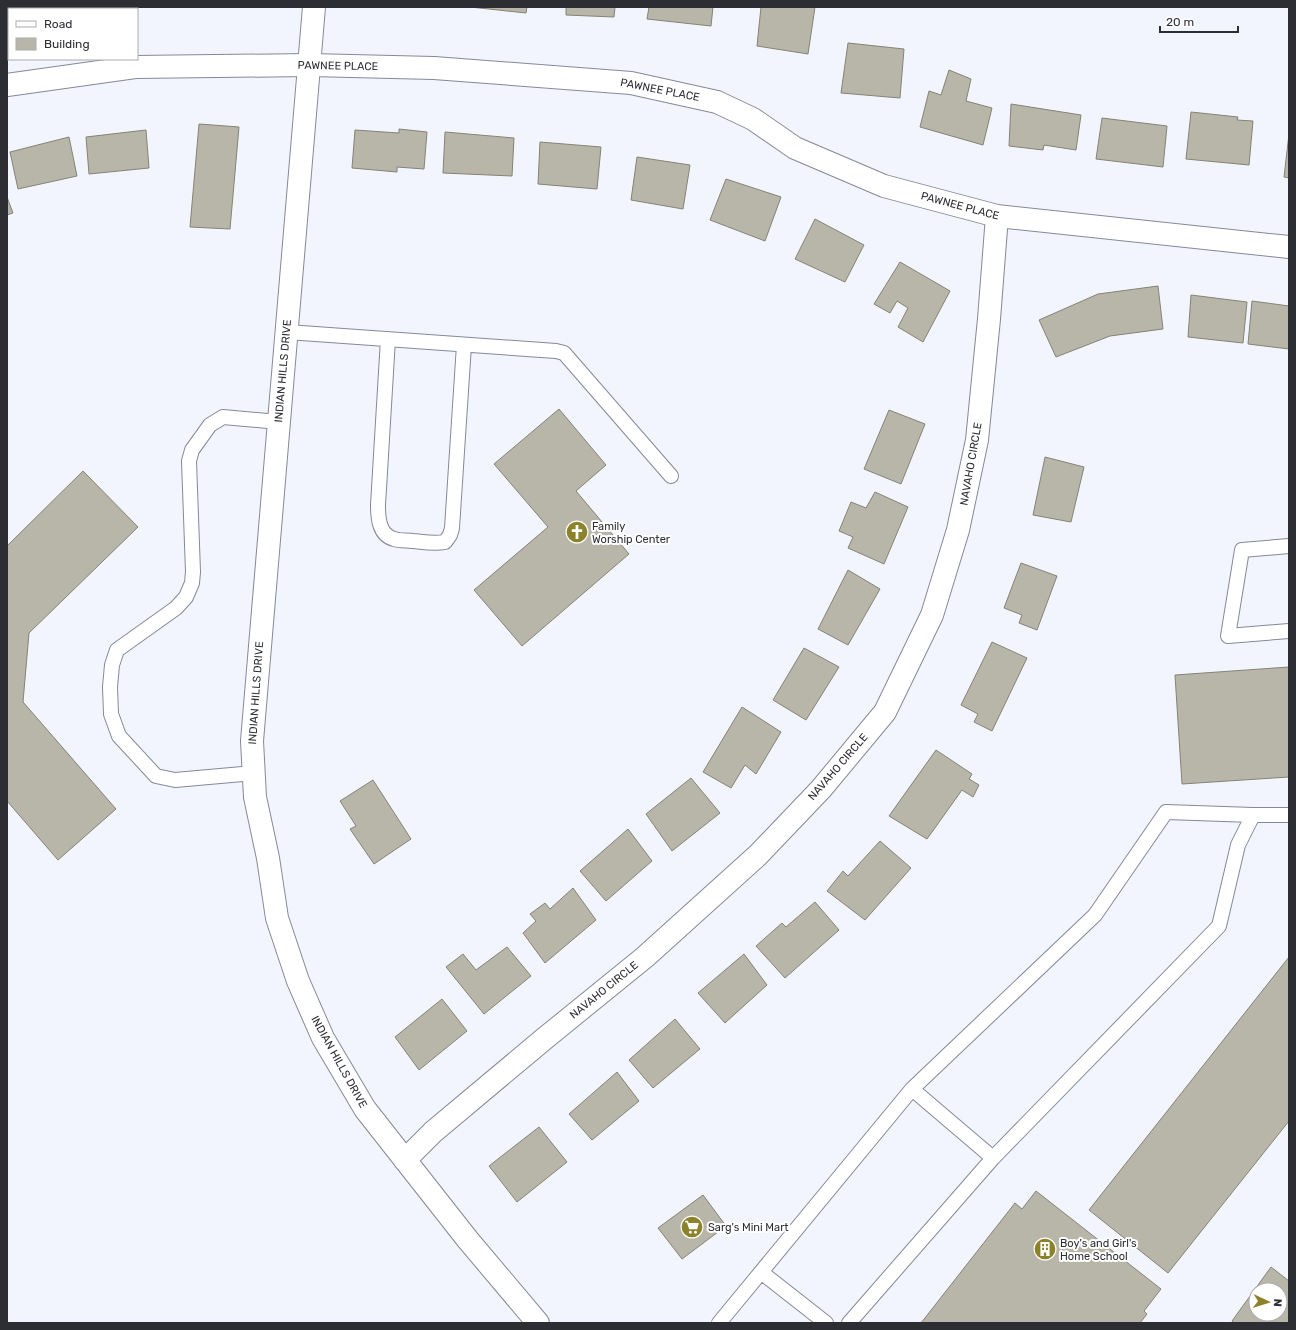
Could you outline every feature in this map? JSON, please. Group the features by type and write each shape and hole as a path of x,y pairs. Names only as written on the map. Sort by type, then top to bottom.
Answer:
{"street":[{"name":"INDIAN HILLS DRIVE","path":"314,7 252,741 255,797 268,858 277,918 298,981 323,1038 364,1109 468,1240 538,1323"},
{"name":"PAWNEE PLACE","path":"7,85 135,67 310,65 434,68 631,83 717,102 753,118 795,148 884,186 997,216 1289,247"},
{"name":"NAVAHO CIRCLE","path":"405,1160 433,1132 645,957 758,855 821,789 885,712 932,614 958,530 977,440 997,216"}],"lane":[{"path":"287,332 556,351 564,353 671,476"},
{"path":"388,339 378,518 382,529 387,536 394,539 437,543 445,542 450,535 452,528 464,345"},
{"path":"254,773 175,780 156,776 119,736 111,714 110,687 112,665 117,650 176,608 186,597 192,583 193,572 189,461 192,450 210,425 223,417 279,422"},
{"path":"1289,546 1242,550 1228,636 1289,631"},
{"path":"719,1323 912,1089 1095,915 1166,812 1253,816 1289,815"},
{"path":"849,1323 994,1158 1219,926 1238,845 1253,816"},
{"path":"912,1089 994,1158"},
{"path":"761,1272 826,1323"}],"building":[{"path":"23,7 80,7 80,8"},
{"path":"470,7 527,7 526,13"},
{"path":"566,7 615,7 614,17 566,15"},
{"path":"649,7 713,7 711,26 647,19"},
{"path":"761,7 815,7 808,54 757,46"},
{"path":"848,43 904,49 900,98 841,93"},
{"path":"949,70 971,79 966,101 992,108 983,145 920,127 929,91 941,95"},
{"path":"1011,104 1081,115 1076,150 1044,145 1043,150 1009,146"},
{"path":"1191,112 1238,117 1237,120 1253,121 1249,165 1186,159"},
{"path":"1102,118 1167,126 1163,167 1096,159"},
{"path":"199,124 239,127 230,229 190,227"},
{"path":"399,129 427,132 424,169 397,167 397,172 352,168 355,130 399,133"},
{"path":"146,130 149,168 89,174 86,137"},
{"path":"445,132 514,138 512,176 443,173"},
{"path":"1289,134 1289,178 1284,177"},
{"path":"69,137 77,176 18,189 10,152"},
{"path":"540,142 601,147 597,189 538,184"},
{"path":"637,157 690,165 683,209 631,200"},
{"path":"726,179 781,197 765,241 710,220"},
{"path":"7,197 13,213 7,215"},
{"path":"815,219 864,245 845,282 795,259"},
{"path":"900,262 950,291 923,342 898,327 908,308 897,301 890,313 874,304"},
{"path":"1158,286 1163,329 1110,336 1056,357 1039,320 1098,294"},
{"path":"1191,295 1247,302 1243,343 1188,337"},
{"path":"1252,301 1289,306 1289,349 1248,344"},
{"path":"559,409 606,465 576,491 629,554 522,646 474,590 548,527 494,464"},
{"path":"889,410 925,424 901,484 864,469"},
{"path":"1045,457 1084,467 1071,522 1033,515"},
{"path":"83,471 138,527 29,633 23,702 116,809 58,860 7,801 7,546"},
{"path":"875,492 908,507 884,564 848,548 853,537 839,531 851,502 866,508"},
{"path":"1021,563 1057,576 1037,630 1019,623 1022,615 1004,608"},
{"path":"848,570 880,589 848,645 818,629"},
{"path":"992,642 1027,658 992,731 974,722 978,714 961,705"},
{"path":"804,648 839,667 806,720 773,700"},
{"path":"1289,667 1289,777 1182,784 1175,675"},
{"path":"742,707 781,732 756,774 745,765 731,788 703,772"},
{"path":"936,750 972,774 969,779 979,785 973,797 962,790 927,839 889,816"},
{"path":"691,778 720,813 672,851 646,814"},
{"path":"373,780 411,839 374,864 350,829 356,826 340,801"},
{"path":"628,829 652,861 606,901 580,871"},
{"path":"880,841 911,868 865,920 827,891 843,871 848,876"},
{"path":"573,888 596,920 545,963 523,933 536,921 530,914 545,903 550,909"},
{"path":"815,902 839,930 785,978 756,946 782,923 786,927"},
{"path":"507,947 531,976 484,1014 446,967 463,954 476,970"},
{"path":"744,954 767,985 725,1023 698,993"},
{"path":"1289,957 1289,1121 1168,1273 1089,1210"},
{"path":"442,999 467,1031 419,1070 395,1037"},
{"path":"675,1019 700,1049 653,1088 629,1060"},
{"path":"617,1072 639,1101 592,1140 569,1114"},
{"path":"539,1127 567,1162 517,1202 489,1166"},
{"name":"Boy's and Girl's Home School","path":"1036,1191 1161,1289 1144,1311 1147,1314 1140,1323 921,1323 1015,1203 1022,1209"},
{"name":"Sarg's Mini Mart","path":"703,1195 726,1226 682,1259 658,1228"},
{"path":"1271,1267 1289,1281 1289,1323 1235,1323 1232,1321 1248,1299 1248,1322 1288,1322 1288,1282 1260,1282"}],"place":[{"name":"Family Worship Center","path":"577,532"},
{"name":"Sarg's Mini Mart","path":"692,1227"},
{"name":"Boy's and Girl's Home School","path":"1045,1249"}]}
